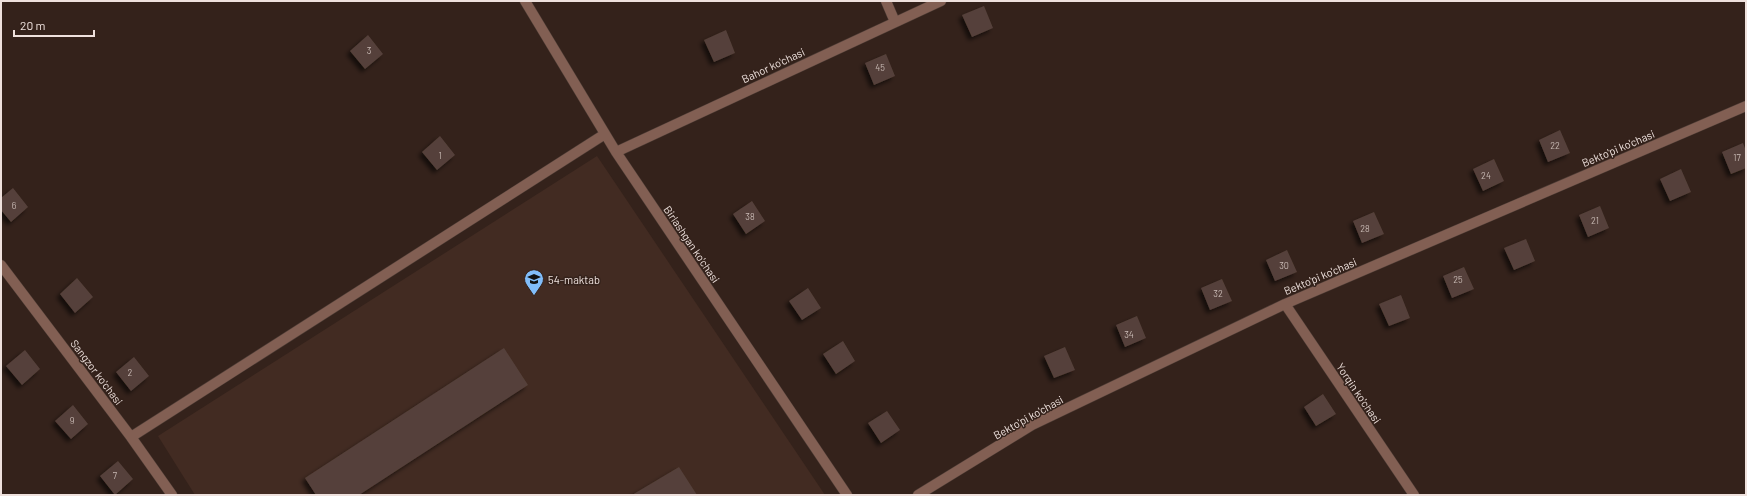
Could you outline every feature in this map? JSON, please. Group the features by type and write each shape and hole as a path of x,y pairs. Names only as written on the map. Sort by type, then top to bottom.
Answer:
{"street":[{"name":"Birlashgan ko'chasi","path":"525,1 616,152 847,495"},
{"path":"886,1 895,22"},
{"name":"Bahor ko'chasi","path":"616,152 941,1"},
{"name":"Bekto'pi ko'chasi","path":"918,495 1032,425 1285,304 1746,106"},
{"path":"131,437 605,134"},
{"name":"Sangzor ko'chasi","path":"1,265 131,437 172,495"},
{"name":"Yorqin ko'chasi","path":"1285,304 1414,495"}],"shaded area":[{"name":"54-maktab","path":"597,156 825,495 195,495 158,436"}],"building":[{"path":"984,6 993,28 972,37 962,15"},
{"path":"726,30 735,53 714,62 704,40"},
{"path":"368,35 383,54 365,69 350,51"},
{"path":"886,54 895,76 874,85 865,63"},
{"path":"1560,130 1570,153 1548,162 1539,140"},
{"path":"440,136 455,155 437,170 422,152"},
{"path":"1743,143 1746,151 1746,168 1731,174 1722,152"},
{"path":"1494,159 1504,181 1483,191 1473,169"},
{"path":"1681,169 1691,192 1670,201 1660,179"},
{"path":"13,188 28,207 11,222 1,210 1,198"},
{"path":"752,201 765,221 746,234 733,214"},
{"path":"1600,206 1609,228 1588,237 1579,215"},
{"path":"1374,212 1384,234 1362,243 1353,221"},
{"path":"1526,239 1535,261 1514,270 1504,248"},
{"path":"1287,250 1297,272 1275,281 1266,260"},
{"path":"1464,267 1474,289 1452,298 1443,276"},
{"path":"77,278 93,297 75,313 60,294"},
{"path":"1222,279 1232,301 1210,310 1201,288"},
{"path":"808,288 821,308 802,320 789,301"},
{"path":"1401,295 1410,318 1389,326 1379,304"},
{"path":"1137,316 1146,338 1125,347 1116,325"},
{"path":"843,341 855,361 836,374 823,354"},
{"path":"1065,347 1075,370 1054,378 1044,356"},
{"path":"504,348 528,385 359,495 316,495 305,478"},
{"path":"25,350 40,369 22,385 6,366"},
{"path":"134,357 149,376 131,391 116,372"},
{"path":"1323,394 1336,414 1316,426 1304,407"},
{"path":"73,405 88,424 71,439 55,421"},
{"path":"887,411 900,430 881,443 868,423"},
{"path":"118,461 133,479 115,495 100,476"},
{"path":"679,467 697,495 632,495"}],"place":[{"name":"54-maktab","path":"534,296"}]}
